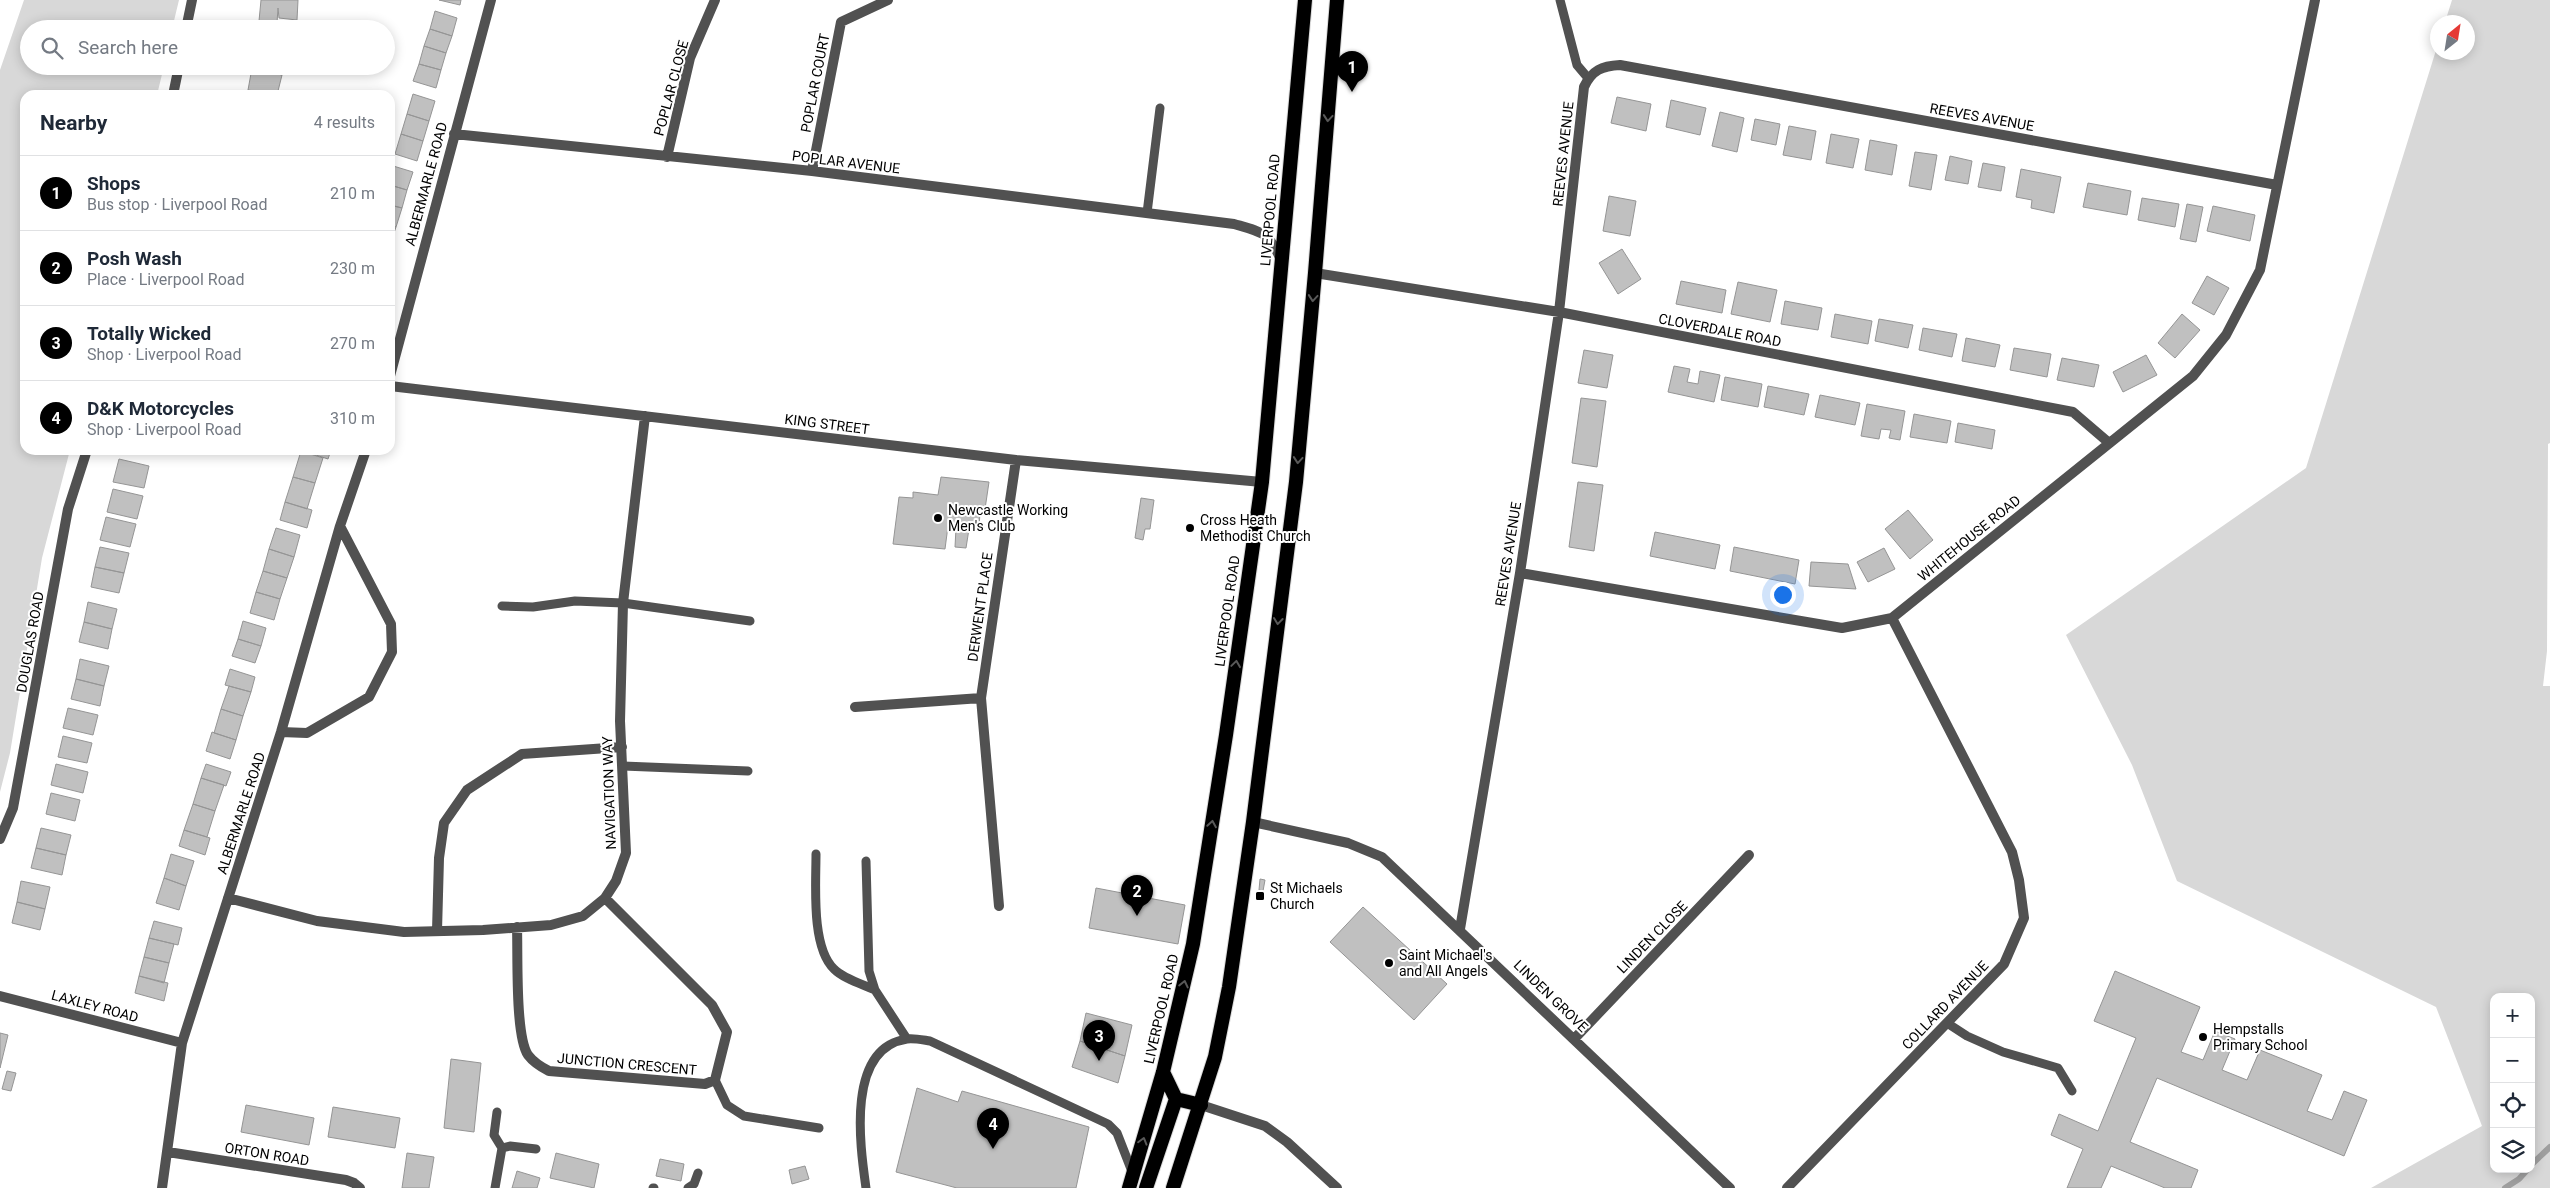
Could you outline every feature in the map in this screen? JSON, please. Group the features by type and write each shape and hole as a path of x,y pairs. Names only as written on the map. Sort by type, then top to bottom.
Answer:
{"highway":[{"name":"LIVERPOOL ROAD","path":"1128,1188 1163,1072 1193,944 1262,482 1305,0"},
{"path":"1173,1188 1215,1057 1229,987 1253,822 1296,482 1337,0"},
{"path":"1146,1188 1176,1099 1163,1072"},
{"path":"1176,1099 1201,1105"}],"street":[{"path":"188,20 192,0"},
{"name":"ALBERMARLE ROAD","path":"395,357 491,0"},
{"name":"POPLAR CLOSE","path":"667,157 690,58 715,0"},
{"name":"POPLAR COURT","path":"812,171 841,22 888,0"},
{"name":"WHITEHOUSE ROAD","path":"1520,573 1842,628 1892,618 2108,442 2193,376 2226,334 2260,270 2315,0"},
{"name":"REEVES AVENUE","path":"1460,929 1520,573 1559,312 1584,88 1588,78 1598,68 1620,64 2277,185"},
{"path":"174,90 176,75"},
{"name":"POPLAR AVENUE","path":"454,134 812,171 1234,224 1264,232 1274,242 1282,264"},
{"name":"CLOVERDALE ROAD","path":"1315,273 1559,312 2073,412 2108,442"},
{"name":"KING STREET","path":"395,387 1016,460 1262,482"},
{"name":"NAVIGATION WAY","path":"228,898 317,921 404,932 551,924 583,916 605,898 616,881 626,853 622,747 623,603 645,416"},
{"name":"DOUGLAS ROAD","path":"0,839 13,808 68,510 85,455"},
{"name":"ALBERMARLE ROAD","path":"162,1188 182,1043 281,732 340,526 364,455"},
{"name":"DERWENT PLACE","path":"999,906 981,698 1016,460"},
{"path":"281,732 307,733 369,696 392,652 391,624 340,526"},
{"name":"COLLARD AVENUE","path":"1787,1188 2004,964 2024,918 2019,880 2012,852 1892,618"},
{"path":"855,707 981,698"},
{"path":"437,931 439,858 444,823 466,790 522,754 622,747"},
{"name":"LINDEN GROVE","path":"1253,822 1348,844 1382,857 1575,1038 1730,1188"},
{"name":"LINDEN CLOSE","path":"1575,1038 1749,855"},
{"name":"JUNCTION CRESCENT","path":"517,927 521,1036 527,1054 537,1065 550,1071 705,1084 714,1080 727,1032 716,1010 605,898"},
{"name":"LAXLEY ROAD","path":"0,996 182,1043"},
{"path":"1201,1105 1265,1126 1287,1142 1337,1188"},
{"name":"ORTON ROAD","path":"168,1152 346,1180 360,1188"}],"lane":[{"path":"1560,0 1577,65 1588,78"},
{"path":"1148,213 1160,108"},
{"path":"502,606 533,607 575,601 623,603 750,621"},
{"path":"623,766 748,770"},
{"path":"816,854 816,897 821,949 835,970 875,990"},
{"path":"866,860 869,971 875,990 907,1039"},
{"path":"1947,1022 1968,1036 2003,1052 2058,1068 2072,1091"},
{"path":"866,1188 861,1104 864,1078 874,1059 886,1046 907,1039 930,1041 1108,1124 1117,1133 1133,1174"},
{"path":"714,1080 727,1105 744,1116 819,1128"},
{"path":"495,1188 502,1148 494,1135 497,1112"},
{"path":"502,1148 510,1146 536,1149"},
{"path":"688,1188 694,1184 698,1173"}],"shaded area":[{"path":"24,0 179,0 174,20 20,20 20,75 162,75 158,90 20,90 20,455 69,455 42,558 10,753 0,792 0,70"},
{"path":"2452,0 2550,0 2550,443 2548,444 2547,651 2543,686 2550,686 2550,1188 2371,1188 2482,1126 2436,1007 2177,881 2132,765 2066,635 2306,468 2433,60 2475,60 2475,15 2447,15"}],"building":[{"path":"261,0 298,0 297,20 279,18 278,8 277,20 259,20"},
{"path":"439,0 461,0 460,5"},
{"path":"435,11 457,18 452,36 430,29"},
{"path":"430,29 452,36 446,53 424,46"},
{"path":"424,46 446,53 441,70 419,64"},
{"path":"419,64 441,70 436,88 413,81"},
{"path":"251,75 282,75 278,90 248,90"},
{"path":"413,94 435,101 429,121 407,114"},
{"path":"1617,97 1651,104 1646,131 1611,123"},
{"path":"1671,100 1706,108 1700,135 1666,127"},
{"path":"1720,112 1744,118 1737,152 1712,146"},
{"path":"407,114 429,121 423,141 401,134"},
{"path":"1755,119 1780,124 1776,145 1751,140"},
{"path":"1789,126 1816,131 1811,160 1783,155"},
{"path":"401,134 423,141 417,161 395,154"},
{"path":"1831,134 1859,139 1853,168 1826,163"},
{"path":"1870,140 1897,145 1892,175 1865,170"},
{"path":"1915,152 1937,155 1931,190 1909,186"},
{"path":"1950,156 1972,161 1968,184 1945,180"},
{"path":"1983,163 2005,167 2001,191 1978,187"},
{"path":"395,167 413,172 407,190 395,186"},
{"path":"2021,169 2061,177 2054,213 2031,208 2032,200 2016,197"},
{"path":"2088,183 2131,191 2127,215 2083,207"},
{"path":"395,186 407,190 402,208 395,206"},
{"path":"1609,196 1636,201 1630,236 1603,231"},
{"path":"2142,198 2179,204 2175,227 2138,220"},
{"path":"2187,204 2203,207 2196,242 2180,239"},
{"path":"395,206 402,208 395,227"},
{"path":"2213,206 2255,215 2250,241 2207,231"},
{"path":"1622,249 1641,279 1618,294 1599,263"},
{"path":"2207,276 2229,288 2214,315 2192,303"},
{"path":"1681,281 1726,290 1722,313 1676,304"},
{"path":"1738,282 1777,290 1770,322 1731,314"},
{"path":"1785,301 1822,308 1818,330 1781,324"},
{"path":"1835,314 1872,321 1868,344 1831,337"},
{"path":"2182,314 2200,330 2175,358 2158,343"},
{"path":"1879,319 1913,325 1908,348 1875,341"},
{"path":"1923,328 1957,334 1952,357 1919,350"},
{"path":"1966,338 2000,345 1995,367 1962,361"},
{"path":"2014,348 2051,354 2047,377 2010,370"},
{"path":"1584,350 1613,355 1607,388 1578,383"},
{"path":"2146,355 2157,375 2123,392 2113,372"},
{"path":"2062,358 2099,365 2094,387 2057,380"},
{"path":"1674,366 1690,369 1687,382 1698,384 1700,371 1720,375 1714,402 1668,392"},
{"path":"1725,377 1762,384 1758,407 1721,400"},
{"path":"1768,386 1809,394 1804,415 1764,407"},
{"path":"1820,395 1860,403 1855,425 1815,417"},
{"path":"1581,398 1606,401 1597,467 1572,463"},
{"path":"1867,404 1905,411 1900,440 1889,438 1891,430 1881,429 1879,439 1861,436"},
{"path":"1914,414 1951,421 1947,443 1910,437"},
{"path":"1958,423 1995,430 1992,449 1955,442"},
{"path":"300,455 314,455 323,458 315,483 293,477"},
{"path":"316,455 329,455 328,459"},
{"path":"119,459 149,466 144,488 113,482"},
{"path":"293,477 315,483 307,509 285,502"},
{"name":"Newcastle Working Men's Club","path":"941,477 989,482 985,509 980,510 979,531 969,529 966,548 955,547 956,528 948,526 945,549 893,544 899,497 913,498 913,492 938,495"},
{"path":"1578,482 1603,485 1594,551 1569,547"},
{"path":"113,489 143,496 137,519 107,512"},
{"path":"1141,498 1154,500 1150,529 1145,529 1143,540 1135,538"},
{"path":"285,502 312,510 307,528 280,520"},
{"path":"1908,510 1933,540 1910,559 1885,529"},
{"path":"106,517 136,524 130,547 100,540"},
{"path":"276,528 300,535 294,557 269,549"},
{"path":"1655,532 1720,545 1715,569 1650,556"},
{"path":"100,547 129,553 124,573 95,567"},
{"path":"1734,547 1799,560 1795,584 1730,571"},
{"path":"1884,548 1895,569 1868,582 1857,562"},
{"path":"269,549 294,557 287,578 263,571"},
{"path":"1811,562 1848,564 1856,589 1809,586"},
{"path":"95,567 124,573 119,593 91,587"},
{"path":"263,571 287,578 280,599 256,592"},
{"path":"256,592 280,599 274,620 250,613"},
{"path":"88,602 117,609 112,629 84,622"},
{"path":"243,621 266,628 261,646 238,639"},
{"path":"84,622 112,629 108,649 79,642"},
{"path":"238,639 261,646 255,663 232,656"},
{"path":"80,659 109,666 104,686 76,679"},
{"path":"230,669 255,677 251,692 225,685"},
{"path":"76,679 104,686 100,706 71,699"},
{"path":"229,686 251,692 243,716 221,709"},
{"path":"68,708 98,715 93,735 63,728"},
{"path":"221,709 243,716 236,740 214,733"},
{"path":"212,732 236,740 230,759 206,751"},
{"path":"63,736 92,743 87,763 58,757"},
{"path":"56,764 88,772 83,793 51,785"},
{"path":"206,764 231,772 226,786 201,778"},
{"path":"201,778 224,785 215,811 193,804"},
{"path":"51,793 80,800 75,821 46,814"},
{"path":"193,804 215,811 207,837 184,830"},
{"path":"41,828 71,835 66,855 36,848"},
{"path":"184,830 210,838 205,855 179,846"},
{"path":"36,848 66,855 62,875 31,868"},
{"path":"171,854 194,861 186,886 164,878"},
{"path":"164,878 186,886 179,910 156,903"},
{"path":"1260,879 1265,880 1263,891 1259,890"},
{"path":"21,881 50,887 45,909 17,902"},
{"path":"1096,888 1185,905 1178,944 1089,928"},
{"path":"17,902 45,909 40,930 12,923"},
{"name":"Saint Michael's and All Angels","path":"1363,907 1447,984 1414,1020 1330,942"},
{"path":"154,921 182,928 178,945 149,938"},
{"path":"149,938 174,944 169,963 144,957"},
{"path":"144,957 169,963 164,983 139,976"},
{"path":"2115,971 2200,1007 2181,1052 2203,1060 2215,1031 2235,1039 2222,1070 2247,1080 2260,1050 2322,1075 2307,1111 2332,1120 2344,1091 2367,1100 2344,1156 2157,1078 2130,1142 2198,1170 2191,1188 2165,1188 2111,1166 2101,1188 2067,1188 2083,1149 2051,1135 2059,1114 2098,1131 2136,1038 2094,1021"},
{"path":"139,976 168,983 164,1001 135,993"},
{"path":"1086,1013 1132,1025 1125,1056 1080,1041"},
{"path":"0,1033 8,1035 0,1068"},
{"path":"1080,1041 1125,1056 1118,1083 1072,1067"},
{"path":"451,1059 481,1063 474,1132 444,1128"},
{"path":"7,1071 16,1073 11,1091 2,1089"},
{"path":"917,1088 958,1102 962,1091 1089,1127 1076,1188 957,1188 896,1172"},
{"path":"246,1105 314,1118 309,1145 241,1132"},
{"path":"333,1107 400,1118 395,1148 328,1137"},
{"path":"407,1153 434,1157 429,1188 402,1188"},
{"path":"556,1153 599,1164 594,1188 550,1178"},
{"path":"660,1159 684,1164 681,1181 656,1176"},
{"path":"805,1166 809,1179 792,1184 789,1170"},
{"path":"517,1171 540,1178 537,1188 512,1188"}],"waterway":[{"path":"2535,1161 2550,1147"},
{"path":"2505,1188 2524,1173"}],"place":[{"name":"Shops","path":"1352,92"},
{"name":"Newcastle Working Men's Club","path":"938,518"},
{"name":"Cross Heath Methodist Church","path":"1190,528"},
{"name":"St Michaels Church","path":"1260,896"},
{"name":"Posh Wash","path":"1137,916"},
{"name":"Saint Michael's and All Angels","path":"1389,963"},
{"name":"Hempstalls Primary School","path":"2203,1037"},
{"name":"Totally Wicked","path":"1099,1061"},
{"name":"D&K Motorcycles","path":"993,1149"}]}
